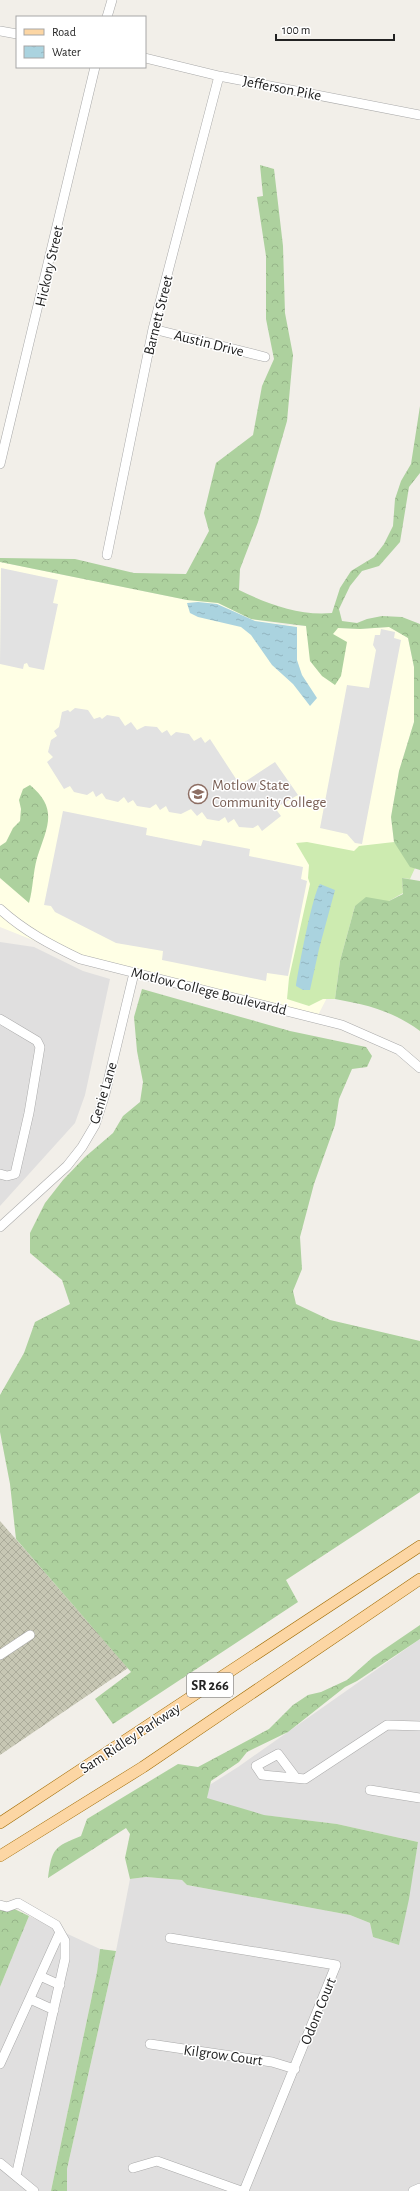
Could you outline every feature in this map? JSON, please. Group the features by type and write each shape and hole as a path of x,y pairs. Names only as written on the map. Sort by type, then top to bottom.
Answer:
{"main road":[{"name":"Sam Ridley Parkway","path":"0,1823 420,1546"},
{"name":"Sam Ridley Parkway","path":"0,1856 143,1767 420,1579"}],"street":[{"path":"107,16 112,0"},
{"path":"0,31 16,34"},
{"name":"Jefferson Pike","path":"146,58 219,76 420,115"},
{"name":"Hickory Street","path":"0,464 95,68"},
{"name":"Barnett Street","path":"107,555 153,329 219,76"},
{"name":"Austin Drive","path":"153,329 265,357"},
{"name":"Motlow College Boulevardd","path":"0,909 17,924 48,944 80,959 342,1025 399,1050 420,1068"},
{"name":"Genie Lane","path":"0,1227 67,1166 82,1147 95,1126 106,1094 134,973"},
{"path":"0,1019 37,1041 40,1046 29,1113 16,1174 7,1176 0,1174"},
{"path":"0,1655 30,1635"},
{"path":"296,1778 305,1779 387,1726 420,1726"},
{"path":"370,1790 420,1798"},
{"path":"0,1905 6,1907 18,1903 56,1925 66,1941 65,1960 60,1985 16,2176"},
{"path":"0,2064 60,1932"},
{"name":"Odom Court","path":"170,1938 336,1965 295,2069 244,2191"},
{"path":"40,1976 60,1985"},
{"path":"30,1999 54,2010"},
{"name":"Kilgrow Court","path":"150,2044 272,2062 295,2069"},
{"path":"133,2168 157,2161 181,2168 241,2191"},
{"path":"0,2163 34,2191"},
{"path":"413,2191 420,2188"}],"shaded area":[{"name":"Motlow State Community College","path":"0,562 187,600 218,603 251,619 286,625 360,629 389,627 408,638 414,667 414,722 399,771 391,817 394,842 361,883 330,992 316,1019 80,959 0,927"},
{"path":"1,568 58,580 53,603 58,604 44,670 29,667 27,663 24,664 23,669 0,664"},
{"path":"381,629 395,632 394,638 401,640 362,844 355,843 347,834 320,828 347,685 369,688 376,650 373,645 375,635 380,635"},
{"path":"75,708 88,710 94,719 100,717 102,719 107,715 119,717 125,726 131,722 137,730 145,726 157,727 162,733 167,730 171,736 176,732 189,734 194,741 201,737 205,743 210,739 240,785 275,762 298,795 275,808 281,816 262,831 258,825 253,828 239,827 234,819 228,823 225,817 219,821 207,819 202,812 197,816 191,809 181,814 169,812 166,806 160,810 156,804 150,808 137,806 133,800 128,803 124,797 118,802 106,799 102,793 96,797 93,791 87,795 74,792 70,786 64,789 47,762 53,757 48,752 51,740 57,736 54,731 59,727 62,712 68,710 70,712"},
{"path":"63,811 147,828 146,835 201,846 203,840 250,849 249,856 303,867 301,879 307,881 288,976 267,973 266,981 162,960 163,951 116,943 55,912 51,906 44,905"},
{"path":"0,942 34,947 83,971 110,979 85,1095 75,1123 0,1206"},
{"path":"0,1521 128,1668 0,1755"},
{"path":"420,1639 420,2191 67,2191 67,2169 116,1951 130,1879 146,1877 182,1880 187,1885 350,1915 370,1923 373,1937 399,1945 418,1842 337,1824 263,1815 207,1799 208,1786 238,1767"},
{"path":"29,1916 100,1949 97,1972 51,2191 0,2191 0,1987"}],"green space":[{"path":"260,165 274,169 283,246 285,313 293,355 287,421 258,522 240,569 239,590 261,600 296,611 308,613 332,613 340,588 351,571 374,557 384,544 393,526 395,499 401,481 411,464 420,406 420,473 409,487 400,542 379,566 362,571 350,586 339,609 342,621 357,623 382,616 402,617 420,624 420,870 410,867 394,842 391,817 399,771 414,722 414,667 408,638 389,627 360,629 338,628 333,634 347,642 341,676 335,685 322,676 310,661 306,626 251,619 218,603 187,600 0,562 0,558 75,559 134,573 186,574 209,531 204,513 216,463 253,435 262,386 274,359 266,319 266,256 257,197 263,196"},
{"path":"30,785 45,802 48,810 48,819 47,828 37,858 29,903 0,878 0,846 6,842 13,828 20,821 21,809 19,800 23,789"},
{"path":"307,842 354,851 359,846 394,842 415,868 410,879 402,878 403,893 389,901 355,906 340,961 335,999 323,999 309,1006 287,999 289,978 310,884 308,878 309,865 296,843"},
{"path":"402,878 420,881 420,1031 400,1018 380,1010 335,999 340,961 355,906 366,897 389,901 403,894"},
{"path":"142,989 290,1031 366,1047 372,1056 367,1067 352,1069 339,1099 335,1125 314,1184 300,1237 302,1269 293,1291 296,1304 330,1320 420,1341 420,1492 286,1580 298,1602 113,1724 95,1699 131,1672 16,1539 10,1484 0,1432 0,1395 24,1353 35,1322 70,1304 62,1280 30,1253 30,1233 45,1203 63,1180 85,1157 113,1133 123,1116 140,1102 143,1082 137,1051 134,1017"},
{"path":"420,1625 420,1639 357,1681 345,1687 288,1732 247,1752 239,1762 211,1781 207,1798 264,1815 337,1824 418,1842 409,1899 399,1945 373,1937 370,1923 350,1915 187,1885 182,1880 146,1877 130,1879 125,1858 130,1834 126,1828 48,1878 53,1854 60,1846 81,1836 87,1819 178,1764 198,1767 269,1729 293,1705 308,1695 321,1692 347,1680 373,1657"},
{"path":"4,1904 29,1916 0,1987 0,1906"},
{"path":"100,1949 116,1951 67,2169 67,2191 51,2191 97,1972"}],"water":[{"path":"198,602 217,604 255,621 297,627 297,660 302,675 317,698 310,706 293,684 272,665 251,635 241,627 198,617 190,613 187,603"},
{"path":"320,884 335,890 319,949 310,990 303,990 296,986 297,978 310,916"}],"place":[{"name":"Motlow State Community College","path":"198,794"}]}
